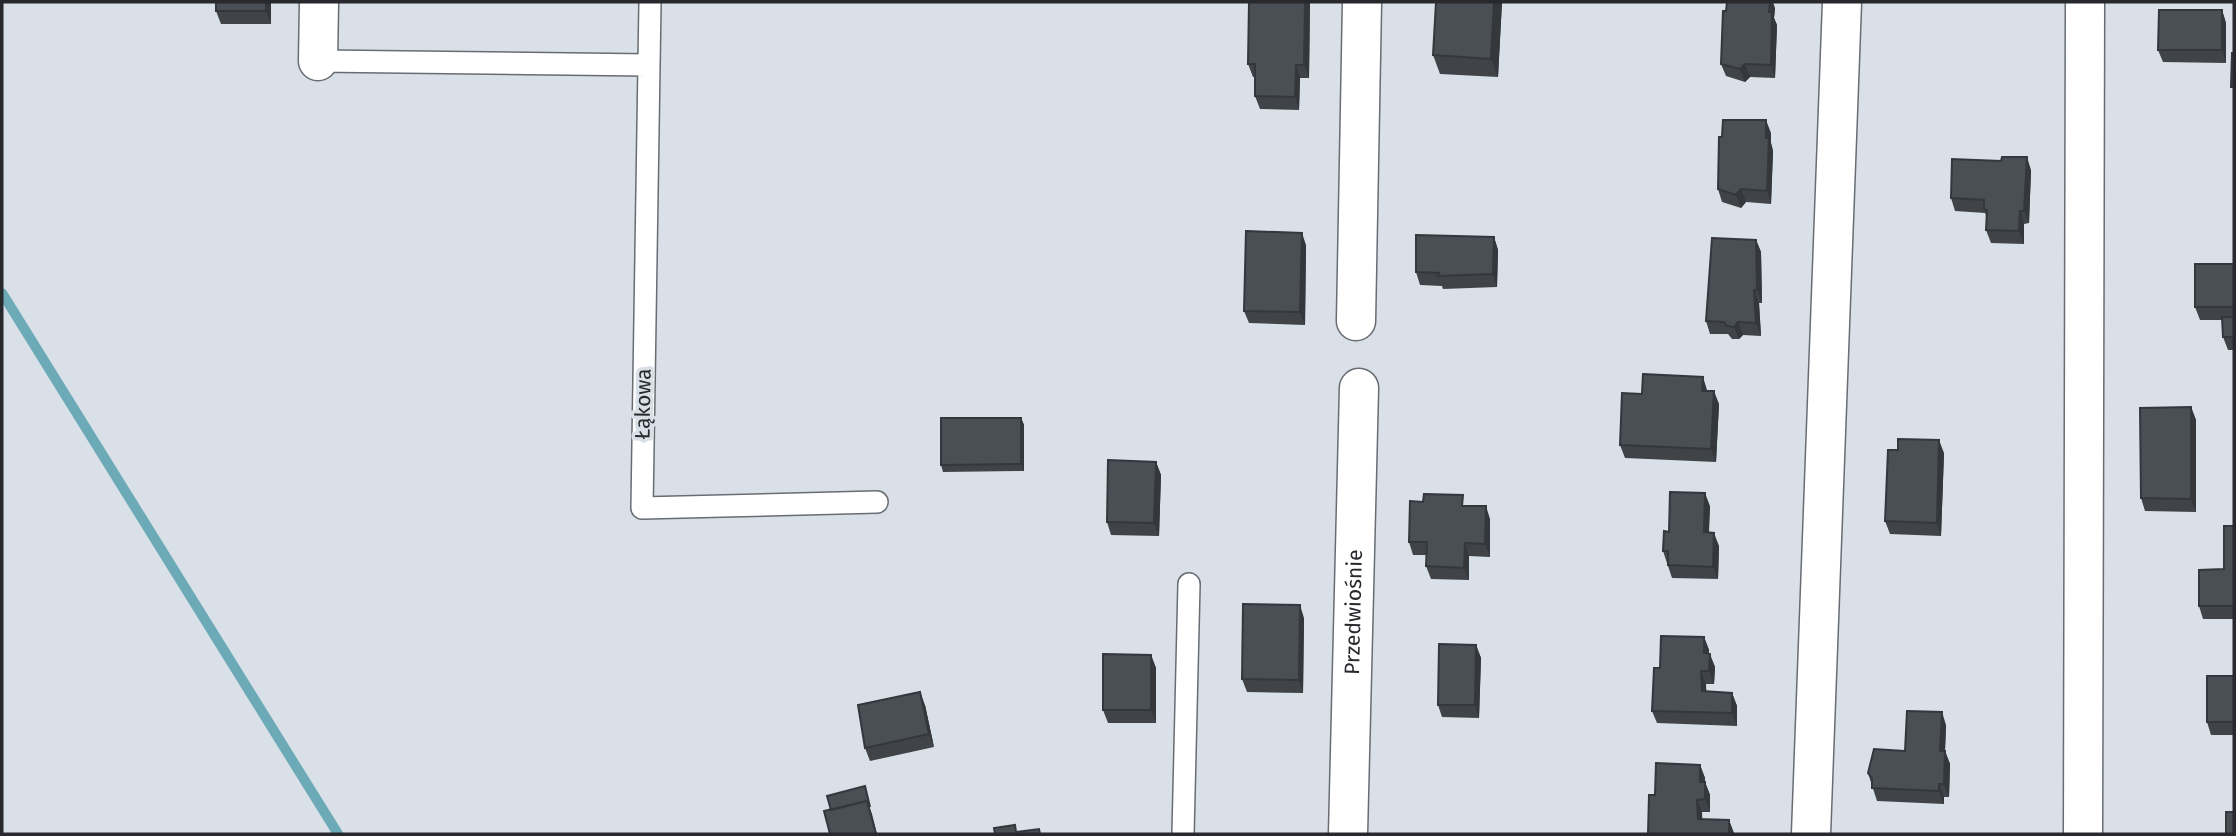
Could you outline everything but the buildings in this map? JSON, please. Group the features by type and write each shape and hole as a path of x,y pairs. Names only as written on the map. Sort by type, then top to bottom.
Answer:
{"street":[{"path":"318,2 318,61"},
{"path":"1356,321 1362,2"},
{"path":"1811,834 1843,2"},
{"path":"2083,834 2085,2"},
{"name":"Przedwiośnie","path":"1348,834 1359,388"}],"lane":[{"name":"Łąkowa","path":"650,2 642,508 877,502"},
{"path":"318,61 648,65"},
{"path":"1183,834 1189,584"}],"waterway":[{"path":"2,293 338,834"}]}
